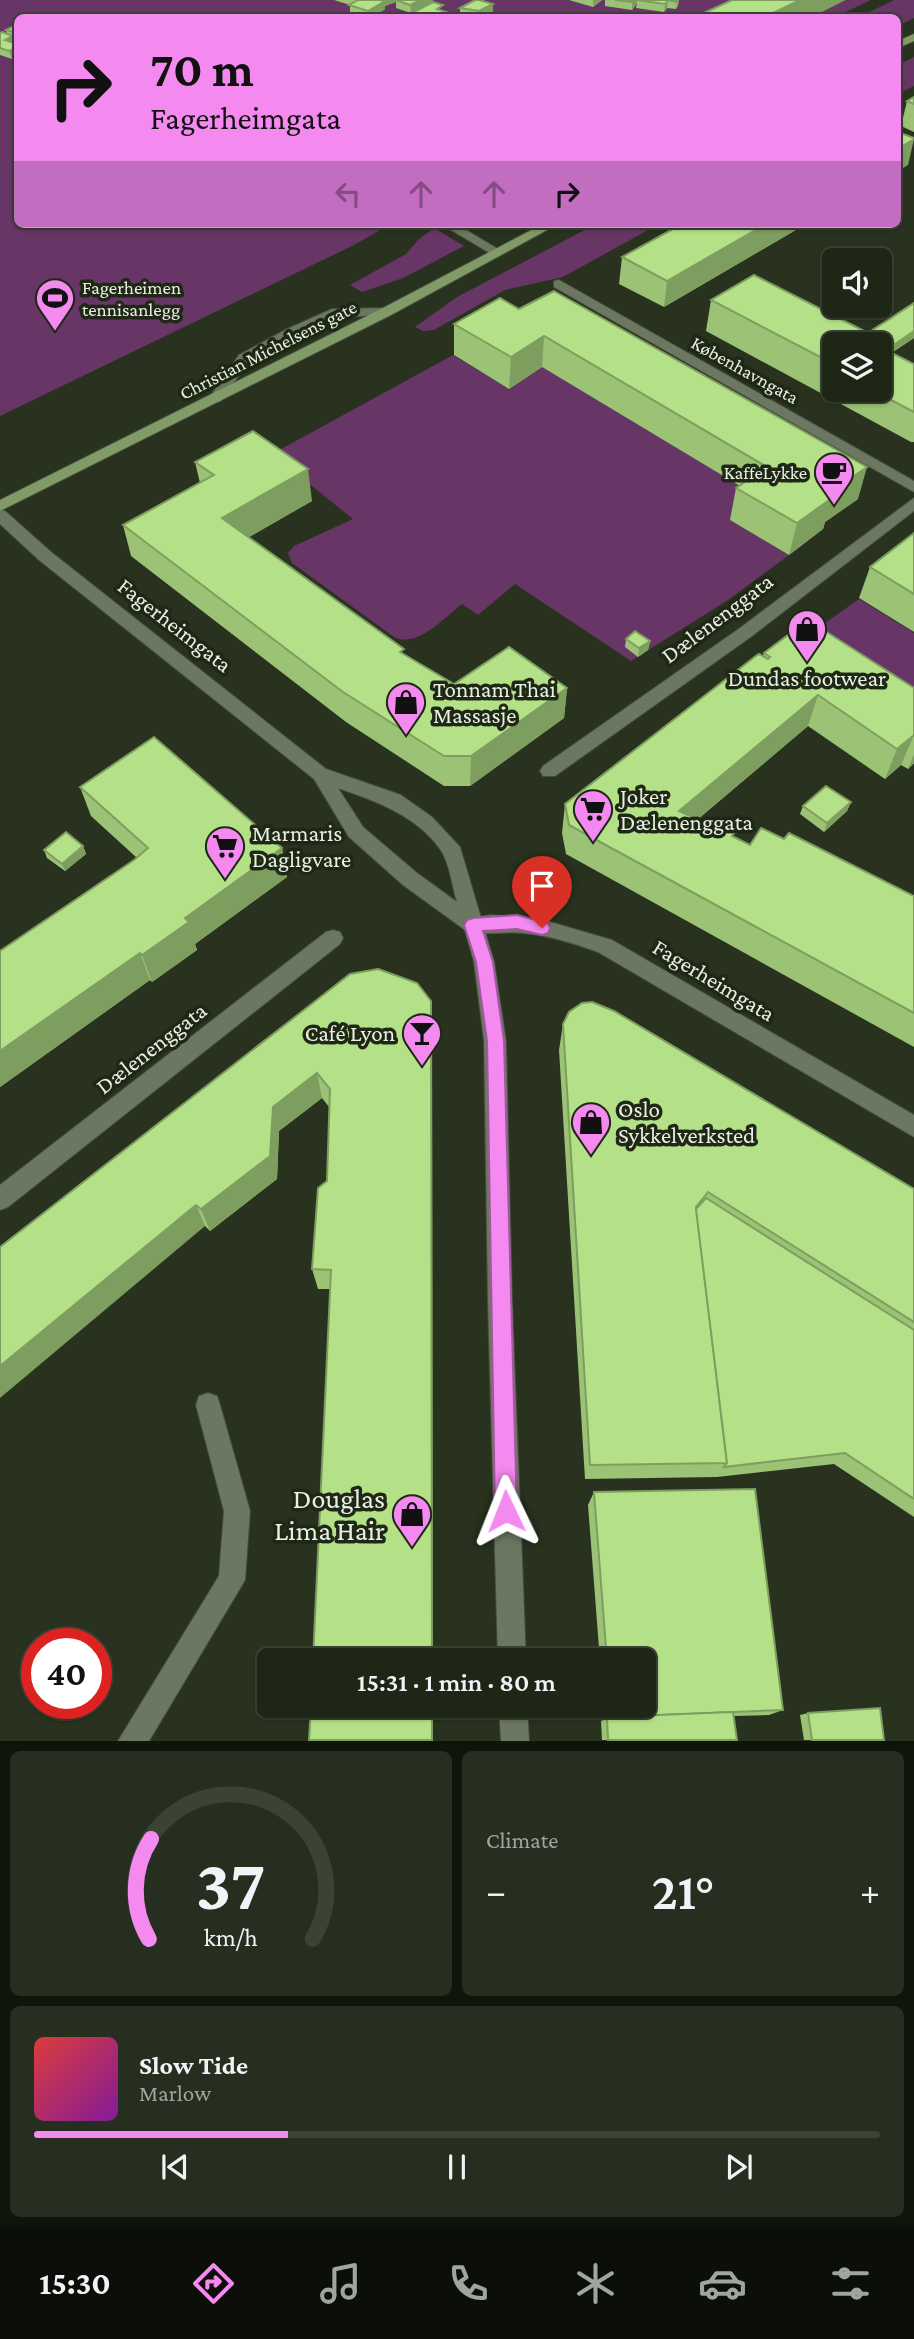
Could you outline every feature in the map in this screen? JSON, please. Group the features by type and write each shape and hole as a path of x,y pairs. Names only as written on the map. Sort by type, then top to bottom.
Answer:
{"main road":[{"name":"Christian Michelsens gate","path":"0,506 386,312 544,228"}],"street":[{"path":"454,228 497,253"},
{"name":"Københavngata","path":"559,284 580,299 914,487"},
{"path":"216,398 244,358 292,332 331,313 386,312"},
{"name":"Dælenenggata","path":"549,771 746,632 914,503"},
{"name":"Fagerheimgata","path":"0,515 46,556 320,774 394,800 425,822 450,847 473,925"},
{"name":"Fagerheimgata","path":"320,774 356,832 410,879 473,925 517,922 567,933 605,946 914,1128"},
{"path":"473,925 484,962 495,1041 500,1303 512,1648"},
{"name":"Dælenenggata","path":"0,1199 334,938"},
{"path":"132,1741 232,1580 237,1511 208,1405"},
{"path":"514,1718 515,1741"}],"shaded area":[{"path":"0,0 763,0 734,14 14,14 14,228 384,228 352,246 0,416"},
{"path":"846,0 871,0 841,14 818,14"},
{"path":"894,0 914,0 914,18 901,24 901,14 865,14"},
{"path":"914,57 914,86 901,92 901,64"},
{"path":"434,228 464,246 403,278 362,292 350,285 406,254 419,239"},
{"path":"588,228 652,228 563,277 505,290 434,330 423,331 415,327 457,297"},
{"path":"453,355 509,389 542,367 760,498 730,520 789,555 728,600 631,661 515,584 478,615 462,604 421,635 403,640 394,637 292,563 288,553 294,546 353,519 272,454"},
{"path":"859,599 914,633 914,710 804,638"}],"building":[{"path":"358,0 385,1 368,11 349,5"},
{"path":"396,0 421,0 410,5"},
{"path":"475,0 493,4 479,11 460,8"},
{"path":"637,0 668,0 665,4"},
{"path":"732,0 800,0 771,14 702,14"},
{"path":"433,2 443,5 437,9 446,12 442,14 410,14"},
{"path":"0,33 13,36 5,40 14,43 14,49 9,51 0,48"},
{"path":"901,133 914,139 901,147"},
{"path":"675,228 759,228 667,281 622,257"},
{"path":"754,275 822,310 822,318 839,318 866,332 822,332 822,358 711,300"},
{"path":"554,291 867,467 827,495 832,498 797,523 736,488 767,467 544,336 511,357 454,324 500,298 519,309"},
{"path":"914,303 914,331 895,344 892,342 892,332 871,331"},
{"path":"892,353 914,364 914,412 892,400"},
{"path":"253,431 308,469 222,518 404,649 400,652 454,684 509,647 567,688 471,756 444,756 343,692 123,525 214,475 195,462"},
{"path":"914,533 914,594 870,567"},
{"path":"808,620 914,688 914,735 897,749 818,695 679,811 719,830 721,826 734,833 732,836 750,845 761,828 784,839 789,833 914,896 914,1013 569,825 565,804 757,655 768,659 770,657 764,653"},
{"path":"635,631 650,641 639,648 626,639"},
{"path":"154,737 282,848 185,918 189,922 0,1051 0,951 148,848 80,787"},
{"path":"826,786 851,802 827,823 803,806"},
{"path":"66,832 83,846 62,864 44,850"},
{"path":"378,969 417,983 431,1001 432,1648 314,1648 331,1270 312,1269 318,1188 327,1181 330,1089 317,1073 273,1107 270,1156 201,1209 196,1205 0,1366 0,1247 350,974"},
{"path":"592,1002 614,1011 914,1189 914,1322 708,1192 696,1207 727,1463 590,1465 563,1024 569,1012 582,1003"},
{"path":"706,1198 914,1330 914,1499 845,1453 724,1467 727,1463 696,1209"},
{"path":"755,1489 783,1710 656,1715 656,1648 606,1648 594,1492"},
{"path":"880,1708 884,1740 812,1740 808,1713"},
{"path":"733,1712 737,1740 608,1740 607,1718 656,1718 656,1715"},
{"path":"310,1718 432,1718 432,1740 309,1740"}],"place":[{"name":"Fagerheimen tennisanlegg","path":"55,332"},
{"name":"KaffeLykke","path":"834,506"},
{"name":"Dundas footwear","path":"807,663"},
{"name":"Tonnam Thai Massasje","path":"406,736"},
{"name":"Joker Dælenenggata","path":"593,843"},
{"name":"Marmaris Dagligvare","path":"225,880"},
{"name":"Café Lyon","path":"422,1067"},
{"name":"Oslo Sykkelverksted","path":"591,1156"},
{"name":"Douglas Lima Hair","path":"412,1548"}],"route":[{"path":"506,1511 495,1041 484,962 473,925 517,922 542,928"}]}
